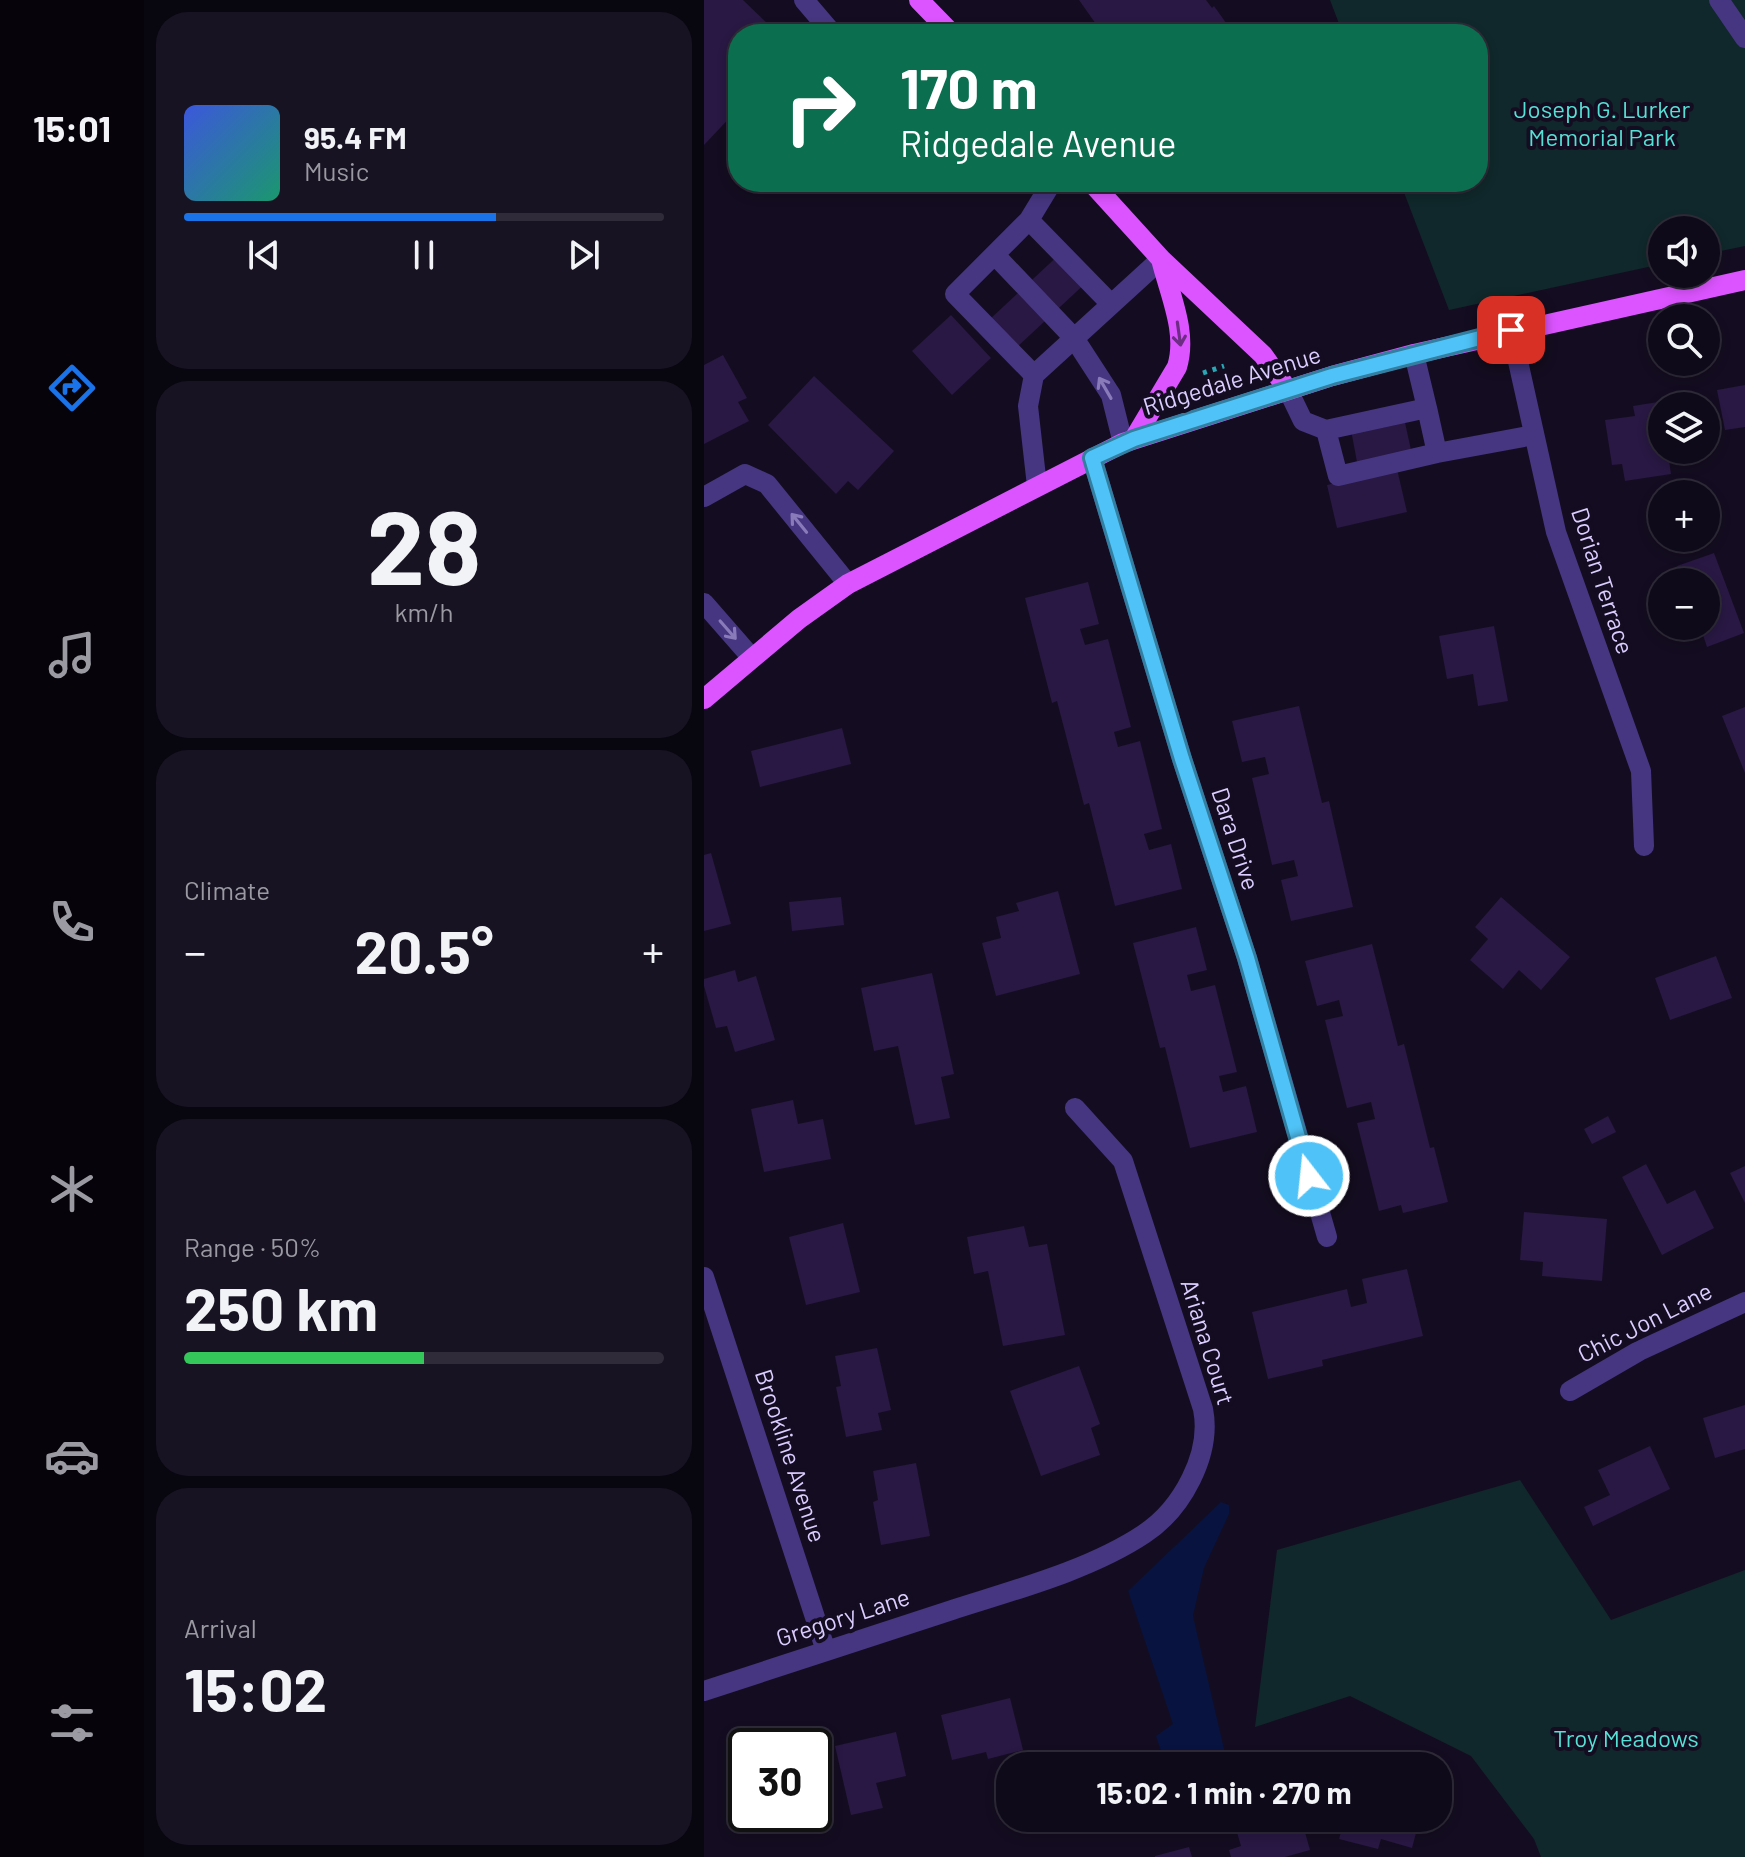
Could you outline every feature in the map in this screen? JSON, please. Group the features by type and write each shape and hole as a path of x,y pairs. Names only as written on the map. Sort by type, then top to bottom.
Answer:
{"main road":[{"path":"919,0 942,24"},
{"path":"1100,192 1161,259 1263,355 1288,390"},
{"path":"1128,441 1177,367 1180,356 1180,333 1161,259"},
{"name":"Ridgedale Avenue","path":"704,699 799,619 848,584 1128,441 1414,354 1745,280"}],"street":[{"path":"804,0 824,24"},
{"path":"1719,0 1745,38"},
{"path":"1034,375 955,294 1029,220 1046,192"},
{"path":"1029,220 1111,304"},
{"path":"995,255 1074,338 1111,395 1128,441"},
{"path":"1037,486 1028,406 1034,375 1161,259"},
{"name":"Dorian Terrace","path":"1511,330 1556,532 1641,771 1644,846"},
{"path":"1414,354 1437,453"},
{"path":"1288,390 1303,421 1326,430 1427,408"},
{"path":"1326,430 1338,476 1534,435"},
{"name":"Dara Drive","path":"1092,458 1182,759 1247,958 1327,1237"},
{"path":"704,497 745,474 767,484 848,584"},
{"path":"704,603 752,658"},
{"name":"Ariana Court","path":"999,1595 1110,1554 1146,1533 1168,1512 1189,1482 1202,1453 1207,1429 1123,1161 1075,1108"},
{"name":"Brookline Avenue","path":"704,1277 826,1651"},
{"name":"Chic Jon Lane","path":"1570,1391 1639,1351 1745,1302"},
{"name":"Gregory Lane","path":"704,1691 999,1595"}],"path":[{"path":"1203,373 1224,366"}],"green space":[{"name":"Joseph G. Lurker Memorial Park","path":"1330,0 1745,0 1745,246 1720,251 1720,216 1648,216 1648,267 1449,310 1404,192 1488,192 1488,24 1339,24"},
{"name":"Troy Meadows","path":"1520,1480 1611,1620 1745,1570 1745,1857 1541,1857 1534,1839 1471,1756 1350,1696 1255,1727 1277,1550"}],"shaded area":[{"path":"1221,1502 1229,1505 1229,1514 1204,1568 1193,1616 1225,1752 1161,1752 1156,1736 1173,1724 1128,1591"}],"building":[{"path":"704,0 743,0 768,24 728,24 728,120 704,145"},
{"path":"1079,0 1206,0 1227,24 1096,24"},
{"path":"1063,251 1090,279 1016,348 989,320"},
{"path":"951,315 991,358 952,395 912,351"},
{"path":"723,355 747,398 738,402 749,421 704,444 704,365"},
{"path":"814,376 894,451 858,490 848,481 836,494 768,425"},
{"path":"1745,385 1745,427 1725,430 1720,392 1717,390"},
{"path":"1648,404 1648,464 1670,464 1671,474 1625,481 1622,464 1612,465 1605,420 1635,416 1633,406"},
{"path":"1404,418 1411,450 1357,462 1351,430"},
{"path":"1397,469 1407,512 1337,528 1327,485"},
{"path":"1714,553 1720,568 1678,568"},
{"path":"1720,569 1744,633 1707,647 1705,640 1720,640"},
{"path":"1088,582 1099,624 1080,629 1085,645 1108,639 1131,727 1114,732 1118,747 1140,741 1162,829 1144,834 1149,850 1171,844 1182,889 1115,906 1089,803 1084,805 1057,701 1052,703 1025,598"},
{"path":"1494,626 1508,701 1478,706 1473,674 1447,679 1439,636"},
{"path":"1299,706 1322,803 1329,801 1353,907 1291,921 1281,880 1298,876 1294,860 1272,865 1252,778 1269,774 1265,757 1242,762 1232,721"},
{"path":"1745,707 1745,773 1722,716"},
{"path":"842,728 851,764 760,787 751,751"},
{"path":"711,853 731,924 704,931 704,855"},
{"path":"1058,891 1080,974 996,996 982,943 1001,938 996,917 1019,911 1016,903"},
{"path":"841,897 844,925 792,931 789,902"},
{"path":"1501,897 1570,957 1541,990 1519,970 1503,989 1470,960 1488,939 1475,927"},
{"path":"1196,927 1207,970 1187,975 1191,991 1215,985 1237,1072 1219,1076 1223,1092 1246,1086 1257,1132 1190,1148 1165,1047 1160,1048 1133,943"},
{"path":"1372,944 1398,1046 1404,1044 1430,1148 1434,1147 1448,1202 1403,1213 1401,1205 1379,1211 1357,1123 1375,1119 1371,1102 1347,1108 1325,1020 1343,1016 1339,1000 1317,1006 1305,961"},
{"path":"1716,956 1732,998 1670,1020 1655,978"},
{"path":"735,970 738,982 756,976 775,1040 735,1052 727,1026 716,1028 704,979"},
{"path":"932,973 954,1074 941,1077 950,1118 915,1125 898,1046 874,1051 861,988"},
{"path":"793,1100 798,1124 823,1119 831,1159 764,1172 751,1109"},
{"path":"1608,1116 1616,1132 1592,1144 1584,1129"},
{"path":"1646,1164 1667,1204 1695,1190 1714,1228 1662,1255 1622,1177"},
{"path":"1745,1166 1745,1203 1730,1173"},
{"path":"1524,1212 1607,1219 1602,1281 1542,1276 1543,1262 1520,1260"},
{"path":"843,1223 860,1292 806,1305 789,1237"},
{"path":"1024,1226 1029,1247 1047,1244 1065,1335 1003,1346 988,1271 974,1274 967,1237"},
{"path":"1407,1269 1423,1336 1322,1360 1323,1366 1268,1379 1252,1312 1347,1289 1351,1307 1367,1303 1362,1279"},
{"path":"877,1348 891,1410 878,1413 882,1430 846,1437 836,1387 841,1386 835,1356"},
{"path":"1079,1366 1100,1424 1091,1428 1100,1455 1041,1476 1010,1391"},
{"path":"1745,1405 1745,1449 1715,1458 1703,1418"},
{"path":"1650,1446 1670,1489 1593,1526 1584,1507 1610,1495 1598,1470"},
{"path":"916,1463 930,1536 881,1545 873,1502 878,1500 873,1471"},
{"path":"1010,1698 1023,1750 996,1752 996,1757 988,1759 986,1752 952,1760 941,1715"},
{"path":"896,1732 906,1776 876,1783 883,1808 851,1815 835,1746"},
{"path":"1237,1832 1305,1832 1310,1850 1285,1857 1231,1857 1229,1850 1241,1846"},
{"path":"1341,1832 1416,1832 1412,1848 1381,1839 1378,1849 1339,1839"},
{"path":"1189,1847 1192,1857 1155,1857 1155,1856"}],"route":[{"path":"1309,1176 1247,958 1182,759 1092,458 1134,439 1332,376 1511,330"}]}
